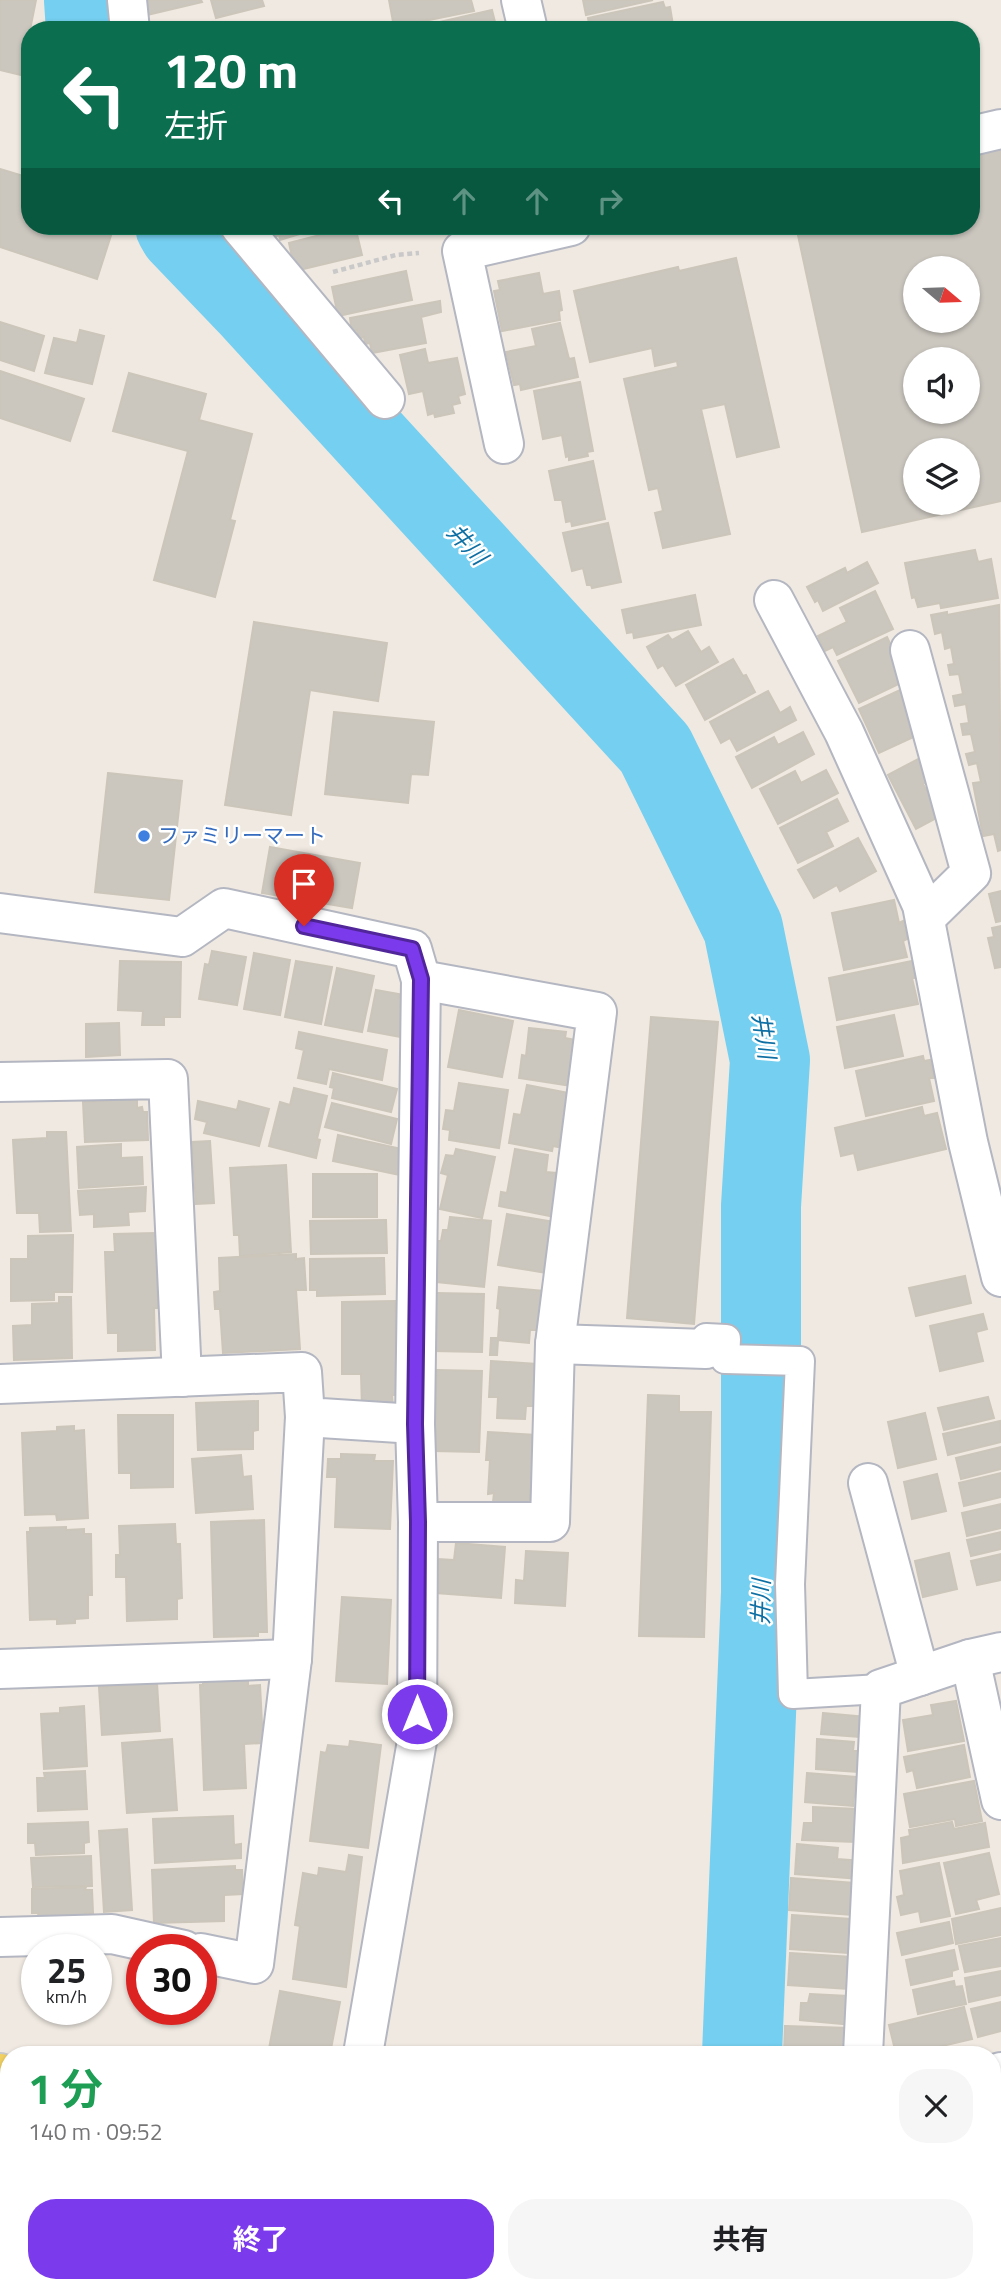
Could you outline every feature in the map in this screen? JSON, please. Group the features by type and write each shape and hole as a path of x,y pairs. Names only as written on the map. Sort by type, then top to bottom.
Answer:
{"street":[{"path":"127,0 129,21"},
{"path":"521,0 526,21"},
{"path":"980,134 1001,129"},
{"path":"248,235 385,399"},
{"path":"504,444 462,251 532,235"},
{"path":"774,600 844,732 922,905 968,1142 1001,1277"},
{"path":"910,650 971,873 925,918"},
{"path":"0,913 183,936 224,908 412,949 421,979 415,1424 418,1522 417,1741 364,2046"},
{"path":"418,1522 550,1522 555,1344 597,1012 421,979"},
{"path":"0,1082 168,1079 182,1377"},
{"path":"555,1344 800,1362 790,1584 793,1694 881,1689 986,1656 1001,1800"},
{"path":"0,1384 302,1372 305,1417 292,1659 254,1964 217,1956"},
{"path":"305,1417 415,1424"},
{"path":"868,1483 920,1676"},
{"path":"0,1670 292,1659"},
{"path":"863,2046 881,1689"},
{"path":"0,1937 112,1934 126,1937"}],"path":[{"path":"289,284 396,255 462,251"}],"building":[{"path":"0,0 36,0 32,21 21,21 21,75 0,70"},
{"path":"144,0 201,0 202,2 147,15"},
{"path":"211,0 262,0 264,6 216,18"},
{"path":"389,0 471,0 474,11 424,21 393,21"},
{"path":"583,0 653,0 586,15"},
{"path":"663,2 665,8 670,7 672,21 588,21 588,18"},
{"path":"492,10 495,21 444,21"},
{"path":"1001,149 1001,501 980,506 980,438 903,438 903,515 938,515 862,532 798,235 980,235 980,154"},
{"path":"0,169 21,175 21,235 111,235 97,279 0,247"},
{"path":"279,235 296,235 280,240"},
{"path":"320,235 357,235 362,255 295,271 289,243"},
{"path":"736,258 779,447 737,457 725,404 701,409 730,534 663,548 655,513 663,511 658,488 649,490 624,379 678,367 677,361 655,366 652,348 590,362 574,291 678,267 679,271"},
{"path":"406,271 412,300 338,316 332,287"},
{"path":"539,273 543,294 559,291 562,310 559,311 560,320 502,331 494,291 500,290 498,281"},
{"path":"440,301 441,312 421,317 426,343 372,353 370,343 365,344 364,337 358,339 357,330 352,332 350,318"},
{"path":"0,322 44,336 34,371 0,360"},
{"path":"560,323 569,359 574,358 578,377 521,390 520,384 514,385 506,352 536,346 532,329"},
{"path":"80,330 104,336 92,384 45,373 54,338 77,343"},
{"path":"425,349 428,363 457,358 465,394 458,396 460,403 452,405 454,413 435,417 434,413 428,415 423,391 409,394 400,355"},
{"path":"0,371 84,399 70,441 0,418"},
{"path":"129,373 206,394 199,420 252,434 230,520 235,521 215,597 154,580 188,451 113,431"},
{"path":"580,382 593,451 587,452 588,456 569,460 562,435 543,439 534,391"},
{"path":"593,461 605,519 572,526 571,521 566,522 562,500 555,500 549,471"},
{"path":"608,523 621,582 592,588 587,585 583,568 572,571 563,533"},
{"path":"975,550 978,562 991,559 998,598 941,608 940,603 918,607 915,597 912,598 905,563"},
{"path":"867,562 878,583 823,611 807,587 845,568 847,573"},
{"path":"875,591 893,629 837,655 833,647 825,651 818,636 847,622 840,608"},
{"path":"695,595 701,625 634,638 633,632 627,633 622,610"},
{"path":"999,605 1001,850 998,851 994,834 983,836 973,783 981,782 977,763 969,765 966,754 975,752 971,734 963,735 961,724 969,723 966,704 955,706 953,696 963,694 959,674 950,675 948,665 954,664 951,647 945,649 942,632 935,634 931,615 947,612 947,615"},
{"path":"254,622 387,643 378,701 310,690 291,815 225,805"},
{"path":"688,631 701,652 709,647 718,662 676,686 663,665 658,668 647,647 668,635 672,640"},
{"path":"887,637 907,680 859,703 838,661"},
{"path":"733,659 755,692 705,720 686,685"},
{"path":"900,690 920,734 879,753 859,709"},
{"path":"768,691 780,713 790,707 796,720 737,751 730,738 721,743 710,722"},
{"path":"334,712 434,722 428,775 411,774 408,803 325,794"},
{"path":"803,732 814,754 752,788 736,757 774,737 778,745"},
{"path":"920,758 931,779 923,784 940,816 916,829 888,775"},
{"path":"826,770 838,793 778,824 760,789 795,771 801,783"},
{"path":"108,773 182,781 169,900 95,892"},
{"path":"837,799 848,821 826,832 833,846 798,863 780,828"},
{"path":"858,838 876,871 840,891 837,885 814,898 798,870"},
{"path":"270,847 360,863 352,908 262,893"},
{"path":"1001,891 1001,921 996,922 989,894"},
{"path":"894,900 899,923 903,921 907,939 903,941 907,957 844,970 832,913"},
{"path":"1001,926 1001,967 995,968 988,938 994,937 992,928"},
{"path":"212,951 246,957 237,1005 199,999 205,964 209,965"},
{"path":"254,953 290,960 280,1015 244,1009"},
{"path":"120,961 181,962 180,1017 164,1017 164,1025 142,1025 143,1011 118,1010"},
{"path":"296,961 332,967 321,1024 285,1017"},
{"path":"912,961 915,978 912,978 918,1004 837,1020 829,978"},
{"path":"337,968 374,976 362,1032 325,1025"},
{"path":"376,990 399,994 399,998 408,1000 406,1038 368,1031"},
{"path":"459,1010 513,1021 502,1077 448,1067"},
{"path":"894,1015 903,1056 845,1068 837,1027"},
{"path":"651,1017 718,1022 694,1324 627,1318"},
{"path":"119,1023 120,1055 86,1057 86,1024"},
{"path":"529,1028 566,1032 565,1038 576,1040 572,1086 519,1078 522,1055 526,1056"},
{"path":"299,1032 387,1050 382,1080 329,1069 326,1084 298,1078 304,1050 296,1048"},
{"path":"923,1056 924,1061 930,1060 934,1078 929,1078 934,1101 866,1116 856,1071"},
{"path":"333,1073 397,1089 391,1112 332,1098 334,1088 330,1087"},
{"path":"459,1083 508,1090 499,1148 449,1140 450,1130 443,1129 446,1110 454,1111"},
{"path":"527,1085 574,1094 568,1124 563,1123 558,1147 553,1146 552,1151 509,1143 514,1114 521,1115"},
{"path":"294,1088 327,1096 317,1139 320,1140 316,1158 269,1146 280,1102 290,1105"},
{"path":"137,1099 137,1108 142,1107 143,1112 147,1112 148,1140 85,1142 83,1102"},
{"path":"198,1101 237,1110 239,1101 269,1109 259,1146 204,1133 207,1122 195,1119"},
{"path":"332,1103 397,1119 391,1144 325,1127"},
{"path":"922,1107 924,1116 937,1113 946,1149 858,1170 854,1153 841,1156 835,1128"},
{"path":"47,1132 66,1132 71,1231 40,1232 39,1213 17,1213 13,1140 47,1138"},
{"path":"338,1135 406,1150 400,1175 333,1161"},
{"path":"210,1141 214,1203 196,1204 192,1142"},
{"path":"121,1144 121,1158 142,1157 143,1184 79,1188 77,1147"},
{"path":"456,1149 495,1157 482,1218 440,1209 448,1175 441,1173 446,1155 454,1156"},
{"path":"515,1149 548,1155 546,1172 556,1173 555,1182 561,1183 555,1217 499,1206 501,1192 507,1193"},
{"path":"286,1165 291,1252 240,1256 239,1235 234,1235 230,1168"},
{"path":"313,1174 377,1174 377,1217 313,1217"},
{"path":"146,1187 145,1211 128,1212 129,1225 94,1227 94,1214 80,1215 78,1191"},
{"path":"507,1214 555,1222 547,1273 498,1265"},
{"path":"450,1217 491,1221 484,1287 437,1282 437,1274 434,1274 438,1241 441,1241 443,1230 448,1230"},
{"path":"386,1220 387,1253 311,1254 310,1221"},
{"path":"156,1233 158,1308 154,1308 155,1350 118,1351 118,1333 108,1333 105,1252 115,1252 114,1234"},
{"path":"73,1235 72,1292 54,1292 54,1300 11,1301 11,1259 28,1259 28,1236"},
{"path":"296,1254 296,1259 304,1258 306,1290 296,1290 300,1349 223,1353 220,1309 215,1309 214,1292 220,1291 219,1258"},
{"path":"384,1258 385,1294 317,1296 317,1290 310,1290 310,1259"},
{"path":"965,1276 971,1303 916,1316 909,1288"},
{"path":"499,1287 544,1291 540,1330 530,1330 529,1343 498,1340 497,1355 490,1355 491,1338 498,1338"},
{"path":"436,1293 484,1294 482,1352 434,1351"},
{"path":"59,1297 71,1297 72,1358 14,1360 13,1326 32,1325 32,1304 59,1303"},
{"path":"395,1301 396,1395 392,1395 393,1406 362,1407 361,1374 342,1374 342,1302"},
{"path":"983,1314 987,1329 976,1332 983,1361 940,1371 930,1326"},
{"path":"491,1361 537,1364 535,1406 526,1406 525,1419 497,1418 498,1397 489,1397"},
{"path":"437,1370 482,1371 479,1452 434,1451"},
{"path":"648,1395 679,1396 679,1412 711,1412 704,1637 639,1636"},
{"path":"988,1397 994,1418 944,1430 938,1408"},
{"path":"258,1401 258,1430 253,1431 253,1449 198,1450 196,1403"},
{"path":"925,1413 936,1459 898,1468 888,1422"},
{"path":"118,1415 173,1415 173,1487 131,1488 131,1473 119,1473"},
{"path":"1000,1421 1001,1442 948,1455 943,1434"},
{"path":"74,1426 74,1431 84,1430 88,1518 57,1520 56,1514 25,1515 22,1433 57,1431 57,1427"},
{"path":"488,1432 536,1435 534,1486 531,1486 530,1503 493,1502 494,1493 488,1494"},
{"path":"1001,1447 1001,1469 961,1479 956,1458"},
{"path":"341,1454 375,1455 374,1461 393,1461 390,1529 335,1527 337,1477 327,1477 328,1459 341,1459"},
{"path":"241,1455 243,1477 251,1476 253,1509 196,1513 192,1459"},
{"path":"1001,1473 1001,1497 964,1506 959,1483"},
{"path":"937,1474 946,1511 912,1519 904,1482"},
{"path":"1001,1504 1001,1528 967,1536 962,1513"},
{"path":"264,1520 267,1632 258,1632 258,1636 214,1637 211,1522"},
{"path":"175,1524 176,1544 180,1544 182,1598 177,1599 177,1619 127,1621 126,1577 116,1577 116,1555 120,1555 119,1526"},
{"path":"66,1527 66,1530 84,1529 84,1534 91,1534 92,1595 88,1595 88,1618 75,1619 75,1623 57,1624 57,1619 30,1620 27,1532 30,1532 30,1528"},
{"path":"1001,1532 1001,1549 971,1556 967,1540"},
{"path":"456,1543 505,1547 501,1598 436,1593 438,1559 454,1560"},
{"path":"526,1551 568,1553 565,1606 515,1603 516,1580 524,1581"},
{"path":"949,1553 957,1589 923,1597 915,1561"},
{"path":"1001,1554 1001,1580 977,1585 971,1561"},
{"path":"342,1597 391,1600 387,1684 336,1681"},
{"path":"248,1679 248,1686 260,1685 263,1743 244,1744 246,1788 204,1790 200,1685 203,1685 203,1681"},
{"path":"157,1683 160,1731 102,1735 99,1687"},
{"path":"956,1701 964,1741 908,1751 903,1720 933,1715 931,1705"},
{"path":"84,1706 87,1766 44,1769 41,1714 60,1713 60,1708"},
{"path":"823,1713 866,1717 860,1737 821,1734"},
{"path":"172,1739 177,1810 127,1813 122,1743"},
{"path":"817,1739 854,1742 853,1751 860,1751 858,1772 816,1769"},
{"path":"350,1741 381,1745 368,1848 310,1841 321,1752 326,1753 328,1745 349,1747"},
{"path":"964,1745 970,1777 917,1788 913,1770 907,1772 904,1757"},
{"path":"85,1771 87,1809 38,1811 37,1778 45,1778 44,1773"},
{"path":"807,1773 856,1777 853,1806 805,1802"},
{"path":"974,1781 982,1821 956,1826 955,1819 910,1827 904,1794"},
{"path":"813,1807 858,1809 856,1842 802,1840 804,1823 813,1823"},
{"path":"233,1816 234,1845 241,1844 241,1858 155,1863 153,1819"},
{"path":"88,1822 89,1842 84,1843 84,1853 36,1855 35,1843 28,1843 28,1824"},
{"path":"952,1822 954,1829 985,1823 989,1847 903,1863 901,1838 910,1836 909,1830"},
{"path":"127,1829 132,1910 104,1912 99,1831"},
{"path":"797,1844 838,1848 837,1859 862,1861 860,1879 795,1874"},
{"path":"989,1853 999,1894 976,1900 979,1909 956,1914 944,1863"},
{"path":"349,1855 362,1857 346,1987 293,1979 300,1926 295,1925 303,1873 318,1876 319,1868 346,1872"},
{"path":"91,1856 92,1886 33,1887 31,1858"},
{"path":"939,1863 950,1916 921,1922 919,1911 901,1915 897,1897 904,1895 900,1871"},
{"path":"235,1866 235,1870 242,1870 243,1894 224,1895 224,1921 154,1923 152,1870"},
{"path":"791,1878 854,1883 852,1915 789,1910"},
{"path":"86,1887 85,1890 92,1890 93,1913 85,1913 86,1917 39,1919 38,1913 32,1913 32,1889"},
{"path":"1001,1908 1001,1935 956,1944 952,1919"},
{"path":"792,1915 851,1919 848,1953 790,1949"},
{"path":"949,1922 953,1943 902,1955 897,1933"},
{"path":"1001,1938 1001,1966 965,1972 959,1946"},
{"path":"954,1950 958,1969 952,1971 952,1976 911,1985 906,1960"},
{"path":"790,1953 852,1957 849,1989 788,1985"},
{"path":"1001,1971 1001,1995 969,2002 965,1978"},
{"path":"954,1981 955,1987 962,1986 966,2004 918,2014 913,1990"},
{"path":"280,1991 340,2002 332,2046 270,2046"},
{"path":"810,1994 848,1996 852,2025 800,2020 801,2003 808,2003"},
{"path":"1001,2002 1001,2031 978,2037 971,2009"},
{"path":"964,2007 972,2039 942,2046 894,2046 889,2025"},
{"path":"785,2026 850,2028 849,2046 784,2046"}],"waterway":[{"name":"井川","path":"84,0 85,21"},
{"name":"井川","path":"181,235 655,749 743,928 770,1060 761,1206 761,1593 742,2046"}],"place":[{"name":"ファミリーマート","path":"144,836"}],"route":[{"path":"304,926 412,949 421,979 415,1424 418,1522 417,1714"}]}
